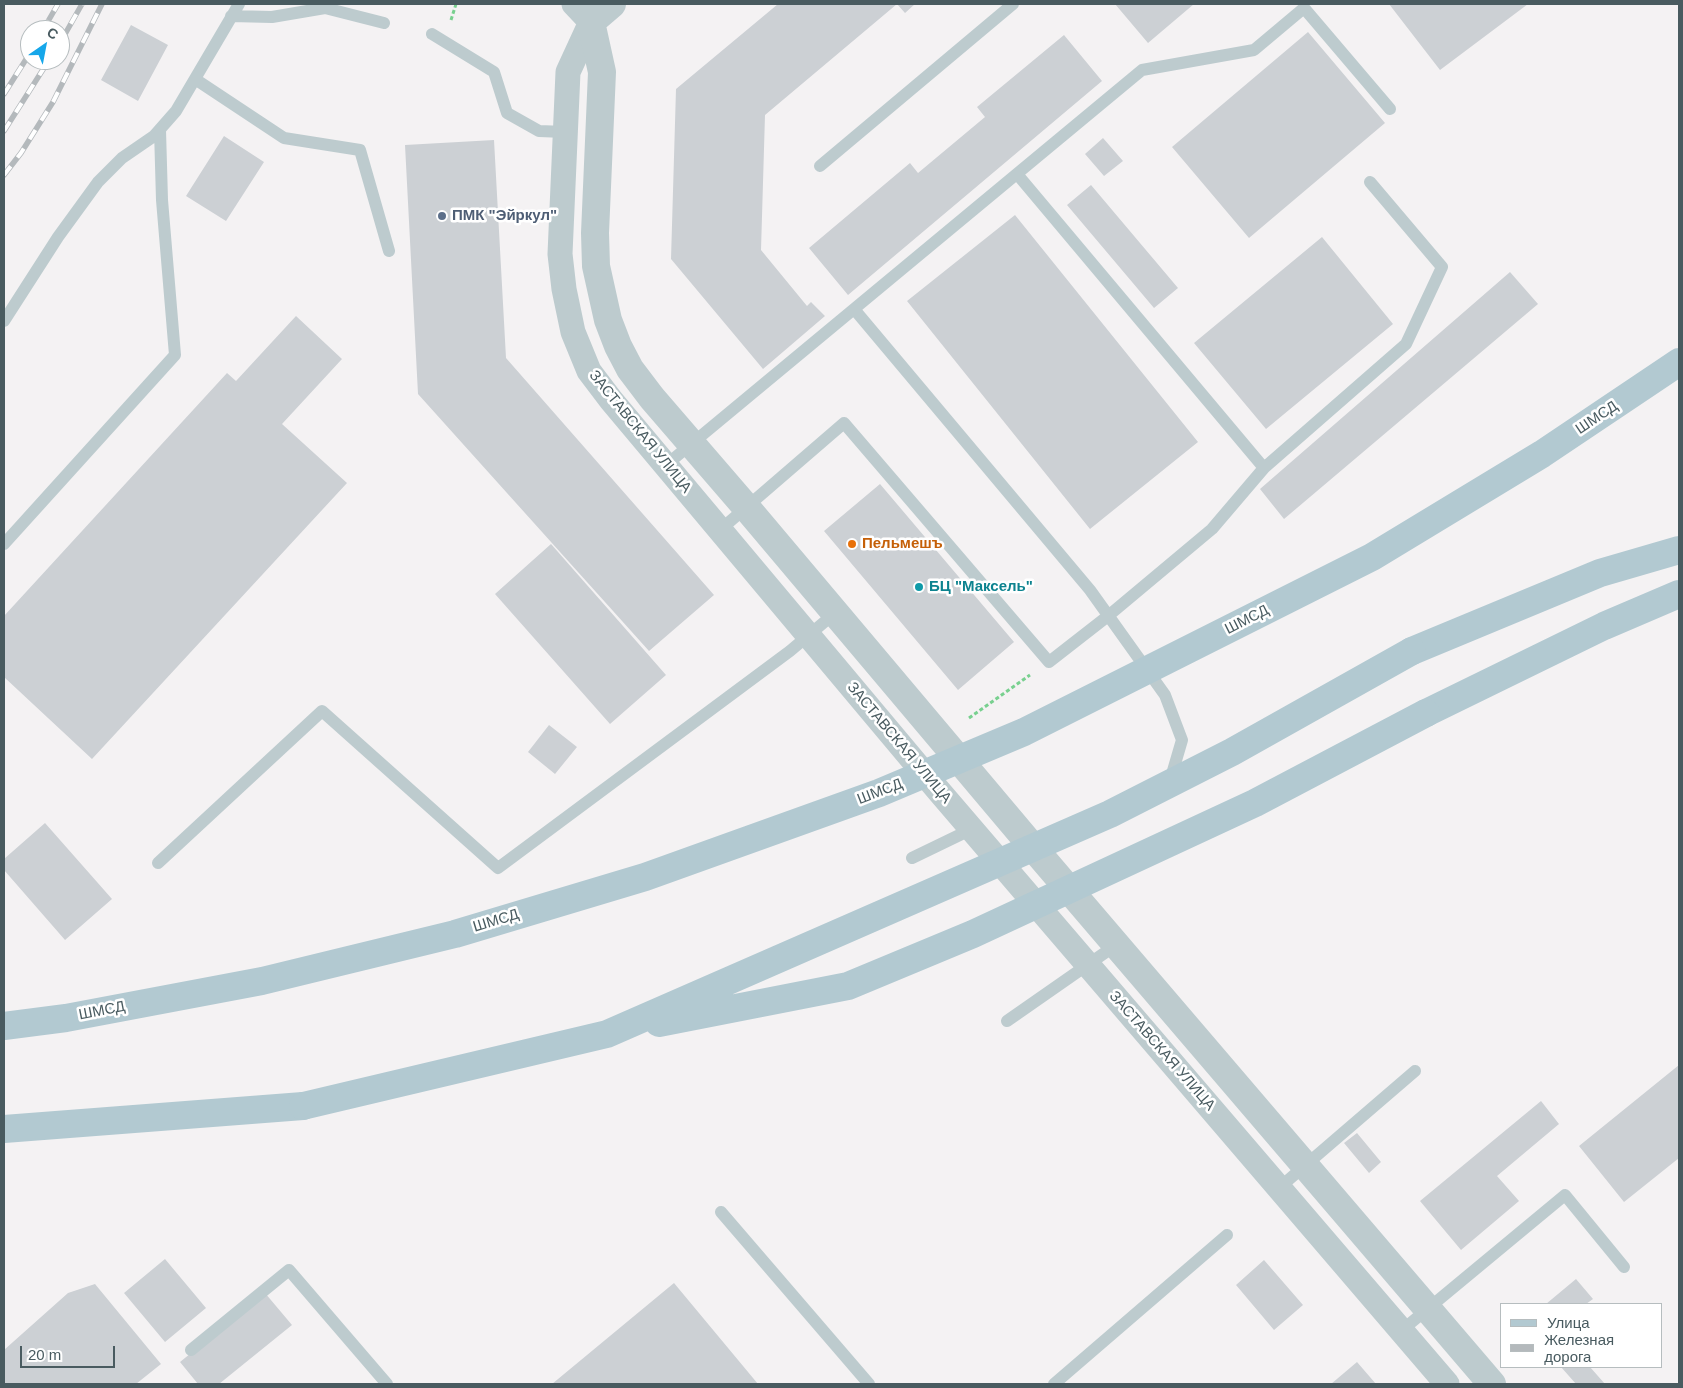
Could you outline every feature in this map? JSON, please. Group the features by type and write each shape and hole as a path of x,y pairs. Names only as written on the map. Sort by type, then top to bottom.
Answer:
{"main road":[{"name":"ШМСД","path":"4,1026 66,1018 262,981 455,934 646,877 879,793 1024,732 1372,557 1542,454 1679,362"},
{"path":"606,1034 1110,814 1232,752 1412,651 1600,573 1679,550"},
{"path":"4,1129 303,1106 606,1034 848,986 973,934 1255,803 1426,713 1604,626 1679,594"}],"street":[{"path":"583,13 612,4"},
{"name":"ЗАСТАВСКАЯ УЛИЦА","path":"583,13 568,72 560,254 564,289 573,332 590,371 611,400 972,829 1447,1384"},
{"name":"ЗАСТАВСКАЯ УЛИЦА","path":"583,13 602,72 595,233 596,266 603,300 618,346 630,369 652,398 1116,945 1492,1384"}],"lane":[{"path":"4,321 58,237 98,182 122,158 160,130 176,111 239,4"},
{"path":"820,166 1013,4"},
{"path":"231,16 272,17 325,8 384,23"},
{"path":"666,465 1142,70 1254,50 1304,8 1390,109"},
{"path":"432,34 494,72 507,113 538,131 564,132"},
{"path":"195,79 284,138 360,150 389,251"},
{"path":"4,544 175,355 162,200 160,130"},
{"path":"1017,174 1264,468"},
{"path":"720,530 844,423 1050,662 1212,529 1264,468 1406,344 1442,267 1370,182"},
{"path":"854,309 1090,590 1165,695 1182,740 1167,790 1036,850"},
{"path":"158,863 322,711 498,868 790,651 835,613"},
{"path":"912,858 972,829"},
{"path":"1007,1021 1116,945"},
{"path":"1279,1188 1415,1072"},
{"path":"1401,1331 1565,1195 1624,1267"},
{"path":"721,1212 869,1384"},
{"path":"1054,1384 1227,1235"},
{"path":"191,1350 290,1270 387,1384"}],"path":[{"path":"969,718 1050,662"}],"building":[{"path":"778,4 897,4 765,115 761,250 807,306 811,302 825,316 763,369 671,259 676,89"},
{"path":"897,4 915,4 905,13"},
{"path":"1115,4 1194,4 1148,43"},
{"path":"1389,4 1528,4 1440,70"},
{"path":"131,25 168,45 138,101 101,80"},
{"path":"1308,32 1385,123 1249,238 1172,147"},
{"path":"1064,35 1102,81 848,295 809,248 910,163 918,173 985,117 977,107"},
{"path":"224,136 264,162 226,221 186,196"},
{"path":"1103,138 1123,161 1104,176 1085,154"},
{"path":"494,140 506,358 714,595 649,651 418,394 405,145"},
{"path":"1091,185 1178,288 1154,308 1067,205"},
{"path":"1015,215 1198,442 1090,529 907,301"},
{"path":"1322,237 1393,324 1266,429 1194,343"},
{"path":"1510,272 1538,304 1284,519 1260,489"},
{"path":"296,316 342,359 282,424 347,483 92,759 4,677 4,616 227,373 236,381"},
{"name":"БЦ \"Максель\"","path":"880,484 1014,642 958,690 824,531"},
{"path":"551,544 666,675 610,724 495,594"},
{"path":"549,725 577,747 555,774 528,752"},
{"path":"45,823 112,899 65,940 4,870 4,859"},
{"path":"1679,1065 1679,1158 1624,1202 1579,1146"},
{"path":"1541,1101 1559,1124 1497,1176 1519,1201 1461,1250 1420,1201"},
{"path":"1357,1133 1381,1162 1369,1173 1344,1143"},
{"path":"165,1259 206,1308 165,1342 124,1293"},
{"path":"1264,1260 1303,1305 1274,1330 1236,1285"},
{"path":"1576,1279 1593,1299 1587,1303 1547,1303"},
{"path":"674,1283 758,1384 552,1384"},
{"path":"95,1284 161,1364 136,1384 4,1384 4,1350 68,1293"},
{"path":"265,1293 292,1325 219,1384 198,1384 180,1362"},
{"path":"1357,1362 1376,1384 1331,1384"},
{"path":"1562,1368 1591,1368 1605,1384 1576,1384"}],"railway":[{"path":"49,20 58,4"},
{"path":"70,25 82,4"},
{"path":"4,175 21,153 53,102 102,4"},
{"path":"4,94 20,69"},
{"path":"4,131 43,70"}],"place":[{"name":"ПМК \"Эйркул\"","path":"442,216"},
{"name":"Пельмешъ","path":"852,544"},
{"name":"БЦ \"Максель\"","path":"919,587"}]}
